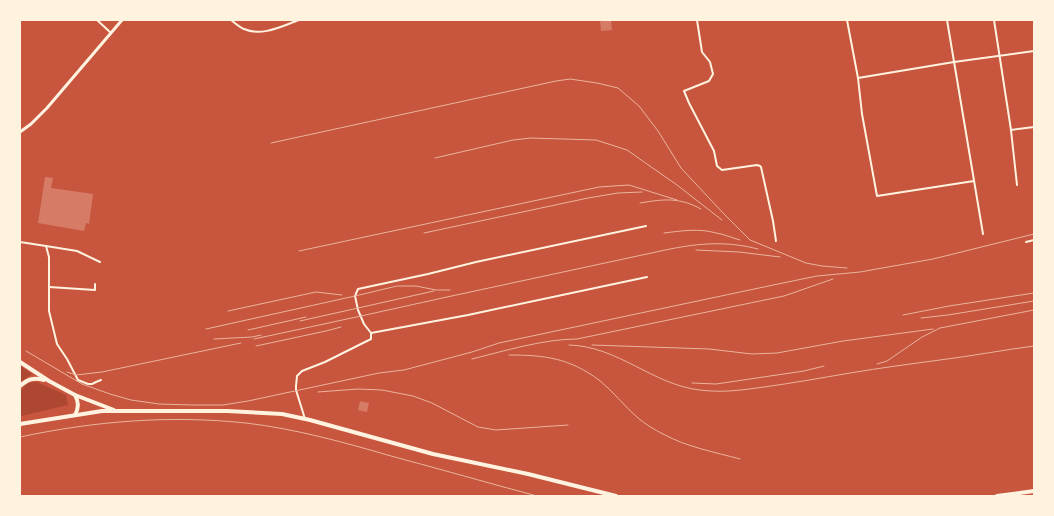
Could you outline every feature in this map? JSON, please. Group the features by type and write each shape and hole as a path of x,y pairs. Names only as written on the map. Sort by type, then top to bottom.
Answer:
{"main road":[{"path":"20,132 47,108 122,20"},
{"path":"20,362 75,396 119,411"},
{"path":"20,386 29,379 36,378 48,381"},
{"path":"75,396 78,407 75,415"},
{"path":"20,424 95,412 119,411 227,411 282,414 433,454 528,474 616,496"},
{"path":"996,496 1034,491"}],"street":[{"path":"97,20 111,34"},
{"path":"231,20 242,29 251,32 271,30 299,20"},
{"path":"697,20 702,52 710,62 713,74 709,81 684,91 714,150 717,166 722,170 757,165 761,167 776,240"},
{"path":"847,20 877,196 974,181"},
{"path":"947,20 983,234"},
{"path":"994,20 1011,130 1017,185"},
{"path":"858,78 1034,51"},
{"path":"1011,130 1034,127"},
{"path":"305,419 296,390 297,376 302,371 325,362 371,339 371,333 358,311 355,296 358,289 646,226"},
{"path":"1026,242 1034,240"},
{"path":"20,242 77,251 100,262"},
{"path":"46,246 49,257 49,311 57,344 68,359 78,380 88,384 101,380"},
{"path":"371,333 468,315 646,277"},
{"path":"49,287 95,290 95,284"}],"shaded area":[{"path":"20,366 32,374 20,382"},
{"path":"37,382 66,395 68,405 21,416 21,391 28,383"}],"building":[{"path":"600,20 611,20 612,30 601,31"},
{"path":"45,177 53,178 51,188 93,194 89,224 86,223 84,231 38,223"},
{"path":"360,401 369,403 367,412 358,410"}],"railway":[{"path":"271,143 556,81 570,79 597,83 618,88 639,106 658,131 681,168 750,240 806,263 847,268"},
{"path":"435,158 513,140 531,138 596,140 627,150 722,220"},
{"path":"299,251 599,187 629,185 677,200"},
{"path":"424,233 588,198 618,193 642,192"},
{"path":"640,203 671,200 686,202 701,209"},
{"path":"664,233 690,230 703,231 722,234 740,240"},
{"path":"26,351 82,384 131,400 159,404 223,405 379,373 404,370 499,343 778,284 817,276 860,272 933,259 1034,234"},
{"path":"254,339 681,247 725,244 758,249"},
{"path":"696,250 739,252 780,257"},
{"path":"472,359 538,343 577,339 784,296 833,279"},
{"path":"206,329 397,286 450,290"},
{"path":"300,321 434,291"},
{"path":"228,311 316,292 342,295"},
{"path":"903,315 1034,293"},
{"path":"921,318 1034,301"},
{"path":"877,364 887,361 922,337 940,328 1034,310"},
{"path":"248,330 306,317"},
{"path":"256,346 341,327"},
{"path":"592,345 709,349 752,354 777,353 843,341 933,329"},
{"path":"214,339 261,335"},
{"path":"67,372 76,375 102,372 241,343"},
{"path":"569,345 587,347 604,352 683,387 717,391 764,387 872,369 1034,346"},
{"path":"509,355 545,357 567,362 599,380 638,418 657,431 691,446 740,459"},
{"path":"692,383 716,384 804,371 824,366"},
{"path":"318,392 358,389 382,390 413,396 432,403 478,427 496,430 568,425"},
{"path":"20,437 104,423 133,421 189,420 246,423 301,432 337,441 537,496"}]}
